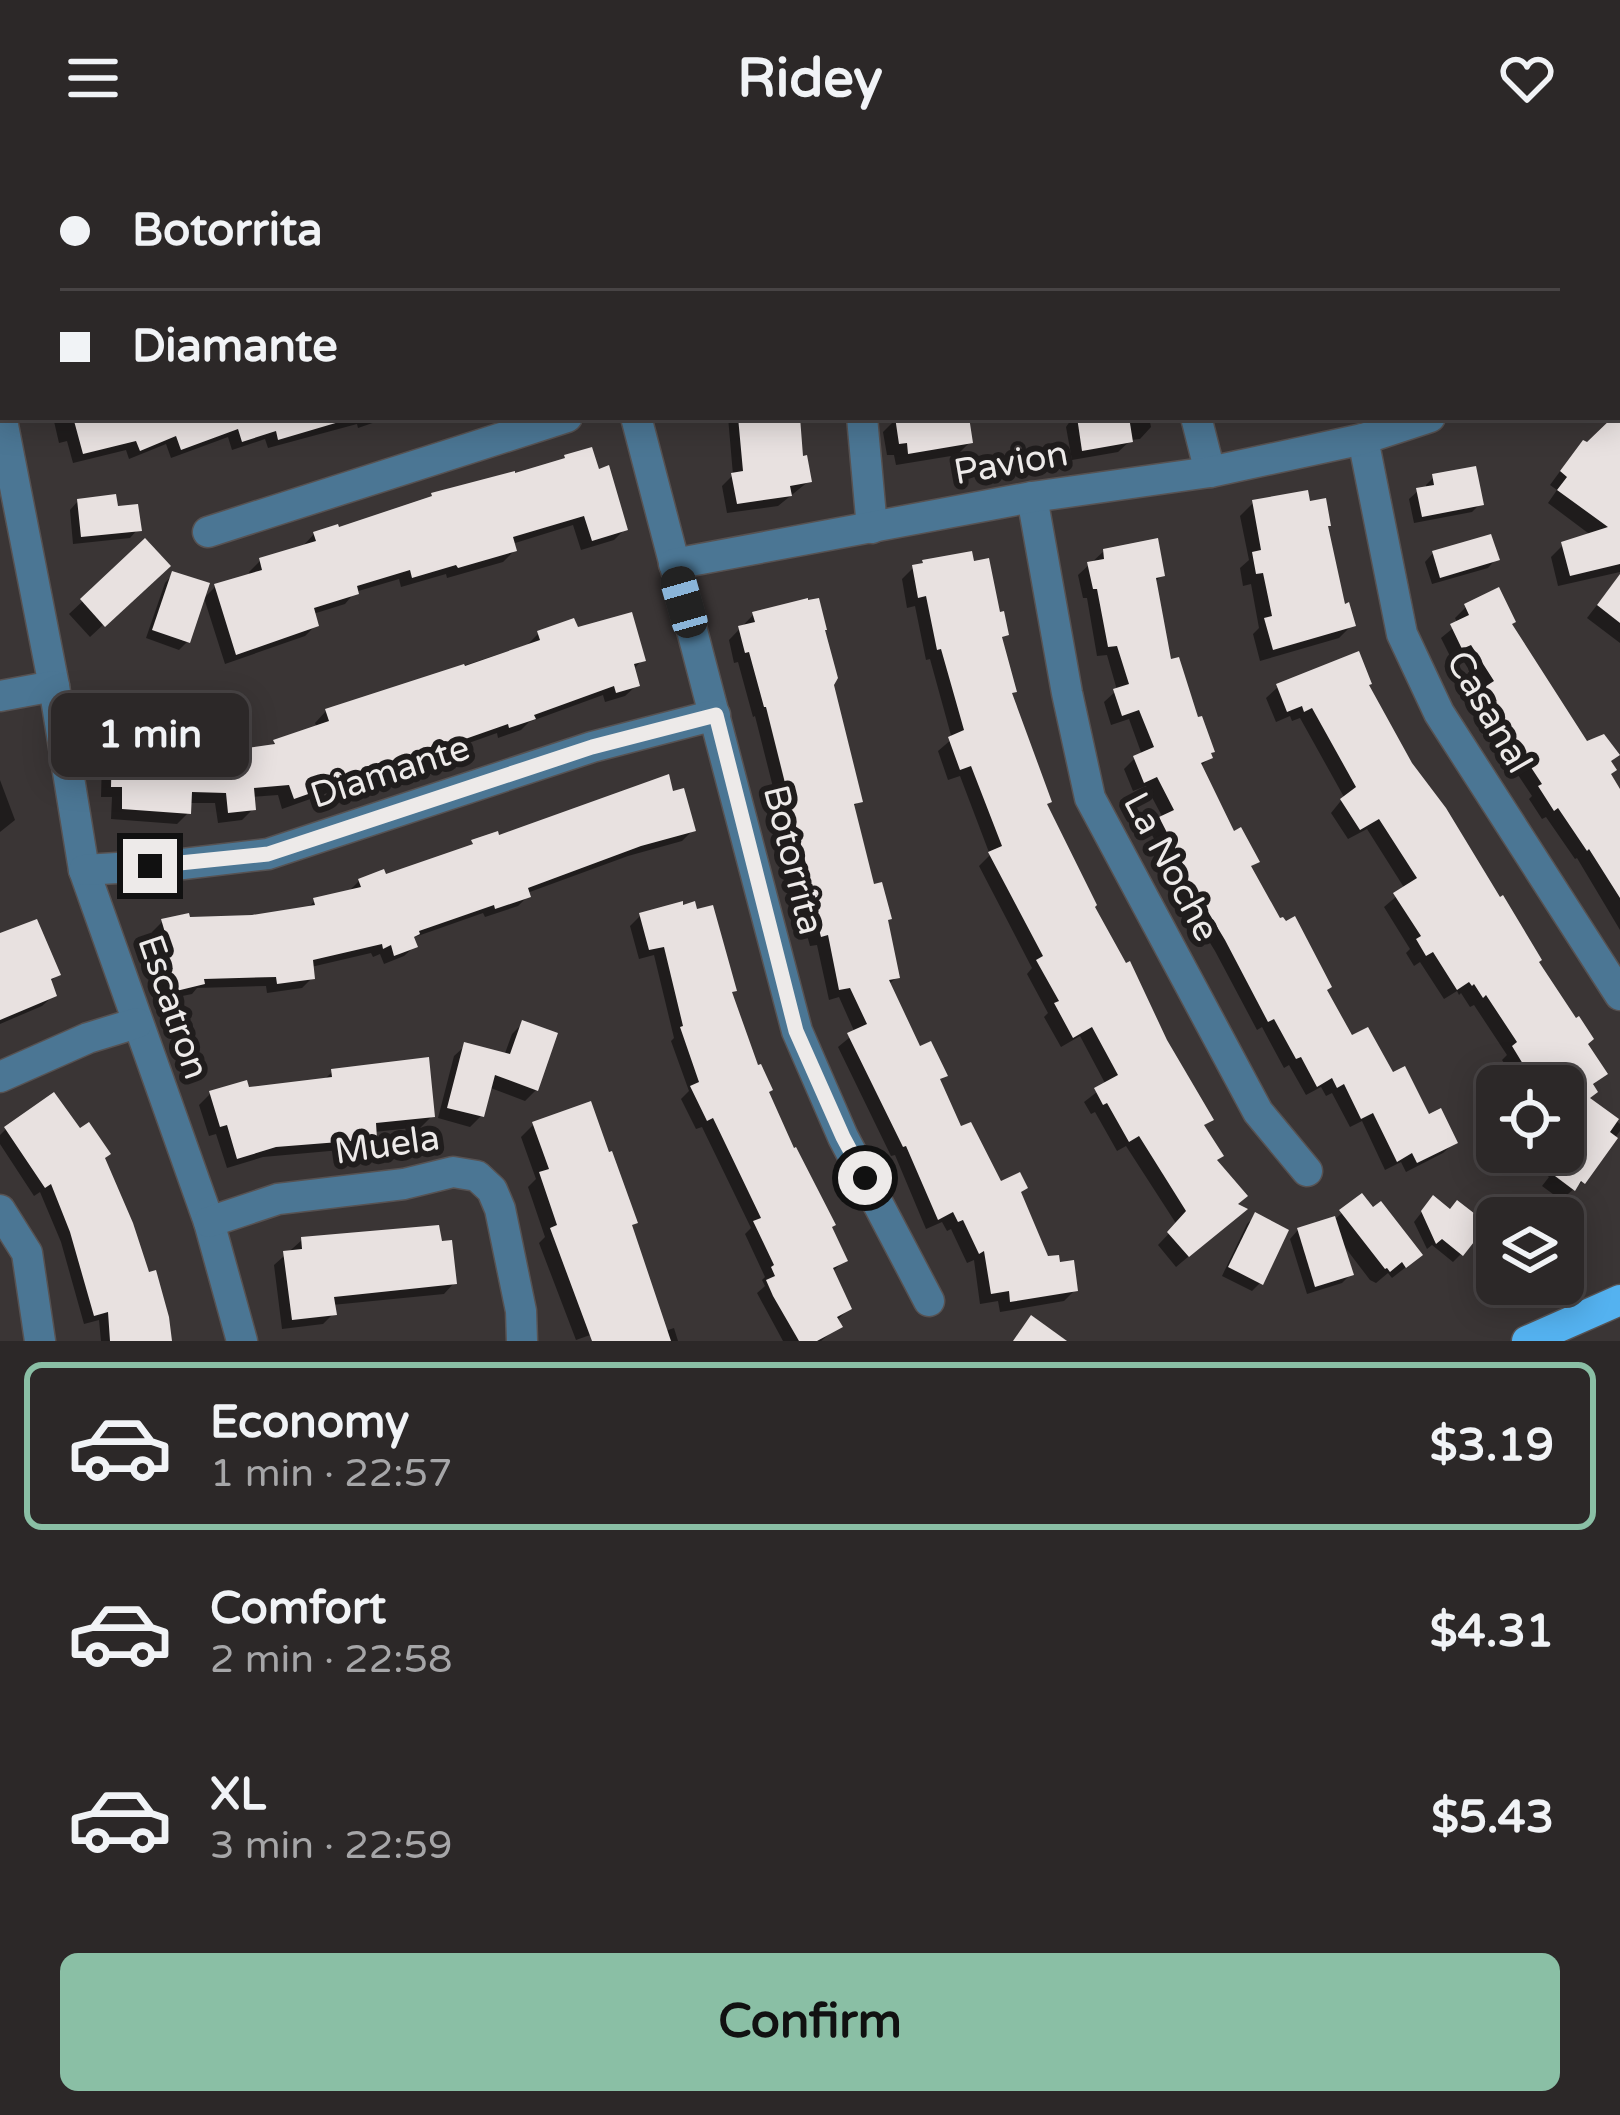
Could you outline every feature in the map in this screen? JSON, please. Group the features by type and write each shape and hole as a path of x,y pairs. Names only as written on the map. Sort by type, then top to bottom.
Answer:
{"main road":[{"path":"1527,1341 1620,1300"}],"street":[{"name":"Escatron","path":"2,420 84,870 209,1222 242,1341"},
{"path":"208,532 559,420"},
{"name":"Botorrita","path":"637,420 796,1031 843,1137 929,1301"},
{"path":"862,420 872,528"},
{"path":"1197,420 1210,472"},
{"name":"Pavion","path":"674,564 1032,496 1210,472 1363,439 1421,420"},
{"name":"Casanal","path":"1363,439 1402,634 1439,713 1620,995"},
{"name":"La Noche","path":"1032,496 1090,798 1258,1112 1306,1171"},
{"path":"0,696 54,686"},
{"name":"Diamante","path":"84,870 268,854 592,747 716,715"},
{"path":"0,1077 88,1038 137,1023"},
{"name":"Muela","path":"209,1222 278,1199 404,1184 453,1172 477,1176 492,1190 500,1209 521,1311 521,1341"},
{"path":"0,1210 27,1253 40,1341"}],"building":[{"path":"74,420 339,422 278,440 276,431 242,442 238,429 181,450 176,436 140,451 136,441 83,454"},
{"path":"738,420 800,420 803,456 807,455 812,482 790,486 792,496 737,504 731,473 743,471"},
{"path":"895,420 969,420 973,443 908,454 907,443 899,444"},
{"path":"1077,420 1129,420 1133,442 1082,451"},
{"path":"1610,420 1620,420 1620,564 1570,576 1561,542 1608,527 1557,490 1567,477 1560,471 1583,440 1587,442"},
{"path":"592,447 599,469 609,465 628,530 592,541 584,516 513,537 517,551 412,578 410,570 357,586 359,594 314,608 319,626 236,655 214,584 262,570 259,558 316,541 313,532"},
{"path":"1476,466 1484,505 1422,517 1416,488 1434,485 1432,474"},
{"path":"1308,490 1310,501 1326,498 1345,604 1349,602 1356,626 1273,650 1264,618 1272,616 1263,573 1256,574 1252,552 1261,550 1252,500"},
{"path":"116,494 118,506 138,504 142,531 81,537 77,499"},
{"path":"1491,534 1500,560 1440,578 1432,551"},
{"path":"145,538 171,566 105,627 80,599"},
{"path":"1158,538 1165,576 1156,578 1171,659 1179,657 1215,752 1201,763 1234,831 1241,827 1260,862 1251,866 1280,918 1286,921 1295,916 1352,1035 1368,1027 1393,1072 1405,1066 1429,1114 1441,1108 1458,1143 1417,1163 1412,1153 1397,1162 1373,1113 1361,1119 1344,1084 1337,1088 1332,1078 1317,1087 1274,1019 1268,1022 1225,940 1181,873 1186,870 1159,817 1174,810 1157,777 1144,783 1133,756 1154,747 1139,710 1122,716 1113,689 1129,684 1117,646 1108,647 1087,562 1104,559 1103,549"},
{"path":"972,551 974,561 989,558 1009,635 1002,637 1017,692 1012,693 1052,802 1047,804 1095,907 1126,963 1130,961 1167,1040 1214,1120 1204,1125 1224,1156 1217,1160 1248,1196 1238,1204 1248,1209 1189,1257 1167,1232 1186,1211 1139,1136 1129,1142 1094,1088 1118,1075 1092,1027 1073,1038 1054,1003 1059,1001 1036,960 1043,956 988,852 1002,846 971,766 960,770 948,737 964,730 941,649 937,650 926,596 918,598 912,565"},
{"path":"172,571 210,583 190,643 152,630"},
{"path":"1620,574 1620,623 1597,605"},
{"path":"1499,587 1516,622 1512,624 1587,741 1604,734 1620,755 1611,761 1617,770 1611,774 1620,789 1620,898 1589,849 1538,786 1542,784 1480,690 1494,681 1471,645 1462,649 1450,624 1469,615 1464,604"},
{"path":"819,598 838,678 834,685 863,802 854,804 874,884 882,882 892,919 888,920 900,978 889,980 920,1046 931,1041 948,1076 940,1079 961,1126 971,1122 1001,1181 1020,1172 1028,1188 1021,1192 1048,1256 1059,1255 1060,1262 1074,1260 1078,1291 1010,1302 1009,1291 991,1294 984,1251 979,1254 963,1220 958,1222 953,1212 938,1220 906,1146 847,1033 867,1024 850,988 839,990 828,935 821,937 766,707 738,626 755,622 752,612"},
{"path":"632,612 646,661 634,664 640,686 616,693 614,686 534,715 536,719 509,728 508,724 294,799 289,785 254,788 256,810 228,813 226,793 192,792 191,814 122,809 122,787 111,787 112,746 210,753 275,744 273,740 329,721 325,709 540,640 537,631 574,618 578,627"},
{"path":"1359,651 1369,685 1412,763 1446,808 1500,897 1503,895 1539,962 1594,1039 1588,1044 1608,1074 1593,1084 1598,1092 1590,1098 1619,1119 1610,1132 1618,1138 1575,1191 1551,1173 1584,1173 1584,1065 1524,1065 1512,1046 1517,1042 1486,995 1483,998 1469,982 1457,990 1433,952 1426,956 1416,939 1421,936 1393,893 1417,878 1379,819 1360,830 1340,799 1356,787 1312,708 1287,712 1276,684"},
{"path":"669,774 673,791 684,788 696,831 528,888 531,897 419,931 414,937 418,947 394,956 391,945 383,949 382,944 313,960 315,979 277,984 276,977 204,979 205,984 168,993 155,938 166,936 161,919 189,913 190,917 252,915 315,905 313,898 361,887 358,879 384,869 386,874 473,844 471,840 498,831 499,835"},
{"path":"683,901 683,905 695,901 697,909 713,905 737,991 732,992 758,1065 773,1090 769,1092 794,1148 836,1225 832,1227 848,1261 833,1268 852,1309 837,1317 843,1327 817,1341 799,1341 773,1296 766,1280 775,1276 774,1265 753,1221 761,1218 713,1118 707,1121 690,1086 699,1082 680,1027 664,947 649,950 639,913"},
{"path":"37,919 61,975 51,979 57,996 0,1020 0,933"},
{"path":"522,1020 558,1033 538,1091 495,1075 484,1117 447,1108 464,1042 510,1054"},
{"path":"429,1057 435,1117 376,1123 377,1139 276,1147 237,1159 227,1125 220,1127 209,1091 247,1080 249,1087 332,1077 331,1069"},
{"path":"54,1092 80,1128 89,1122 111,1154 105,1158 149,1272 156,1270 172,1341 110,1341 108,1312 94,1316 51,1184 45,1188 4,1127"},
{"path":"591,1101 638,1223 632,1225 671,1341 592,1341 550,1228 557,1225 539,1172 549,1169 532,1122"},
{"path":"1362,1193 1373,1207 1381,1201 1423,1255 1406,1268 1402,1262 1390,1272 1385,1269 1339,1210"},
{"path":"1433,1195 1450,1209 1457,1200 1476,1215 1476,1239 1463,1256 1442,1239 1436,1244 1421,1211"},
{"path":"1255,1212 1289,1230 1263,1285 1228,1267"},
{"path":"1335,1216 1354,1275 1315,1287 1297,1228"},
{"path":"439,1225 442,1241 452,1240 457,1284 334,1297 337,1315 292,1320 283,1251 302,1249 301,1237"},
{"path":"1031,1315 1067,1341 1013,1341"}],"route":[{"path":"150,866 268,854 592,747 716,715 796,1031 865,1178"}]}
